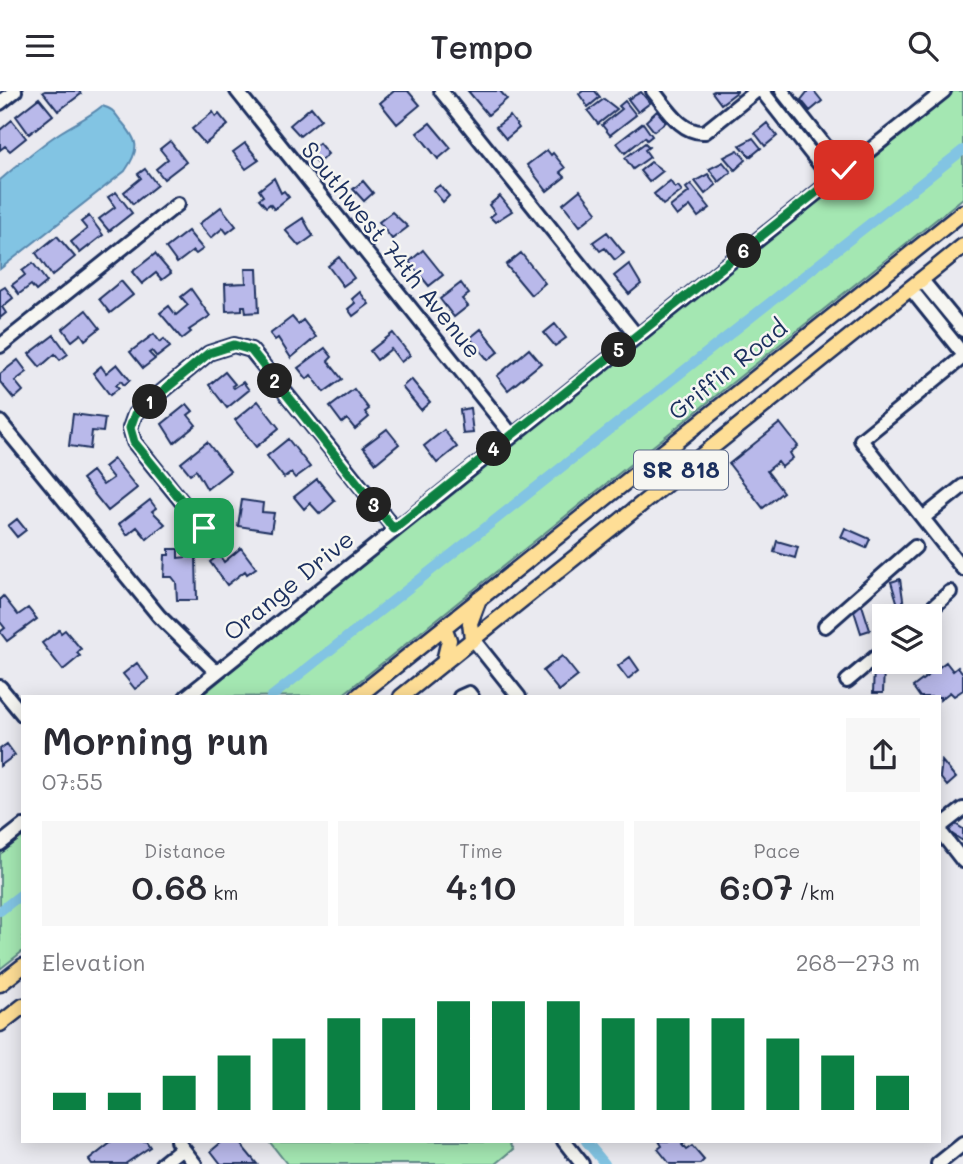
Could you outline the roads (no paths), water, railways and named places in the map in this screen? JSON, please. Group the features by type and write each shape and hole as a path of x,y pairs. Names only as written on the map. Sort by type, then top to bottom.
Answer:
{"main road":[{"name":"Griffin Road","path":"359,695 963,212"},
{"name":"Griffin Road","path":"403,695 963,246"},
{"path":"472,638 470,623 480,598"},
{"path":"444,627 449,640 444,661"},
{"path":"0,984 21,968"},
{"path":"0,1024 21,1008"}],"street":[{"path":"0,103 15,91"},
{"name":"Southwest 74th Avenue","path":"237,91 512,435"},
{"path":"442,91 638,336"},
{"path":"653,91 684,127 696,132 705,132 756,91"},
{"path":"762,91 832,180"},
{"path":"782,91 844,170"},
{"name":"Orange Drive","path":"188,695 944,91"},
{"path":"0,346 178,204"},
{"path":"916,284 963,330"},
{"path":"916,284 963,355 861,440 963,569"},
{"path":"204,528 134,442 130,428 135,414 209,353 234,345 251,350 394,529"},
{"path":"0,422 159,616 216,672"},
{"path":"923,518 963,486"},
{"path":"825,626 915,547"},
{"path":"936,604 950,592"},
{"path":"472,638 517,695"},
{"path":"847,681 872,660"},
{"path":"0,687 21,713"},
{"path":"963,809 941,826 942,834 963,861"},
{"path":"0,844 21,828"},
{"path":"566,1143 582,1164"},
{"path":"162,1164 179,1144 195,1164"},
{"path":"938,1164 963,1144"}],"water":[{"path":"102,106 115,113 134,139 134,156 125,171 0,269 0,180 45,143"}],"waterway":[{"path":"274,695 963,150"},
{"path":"0,911 21,895"},
{"path":"588,1143 605,1164"}]}
